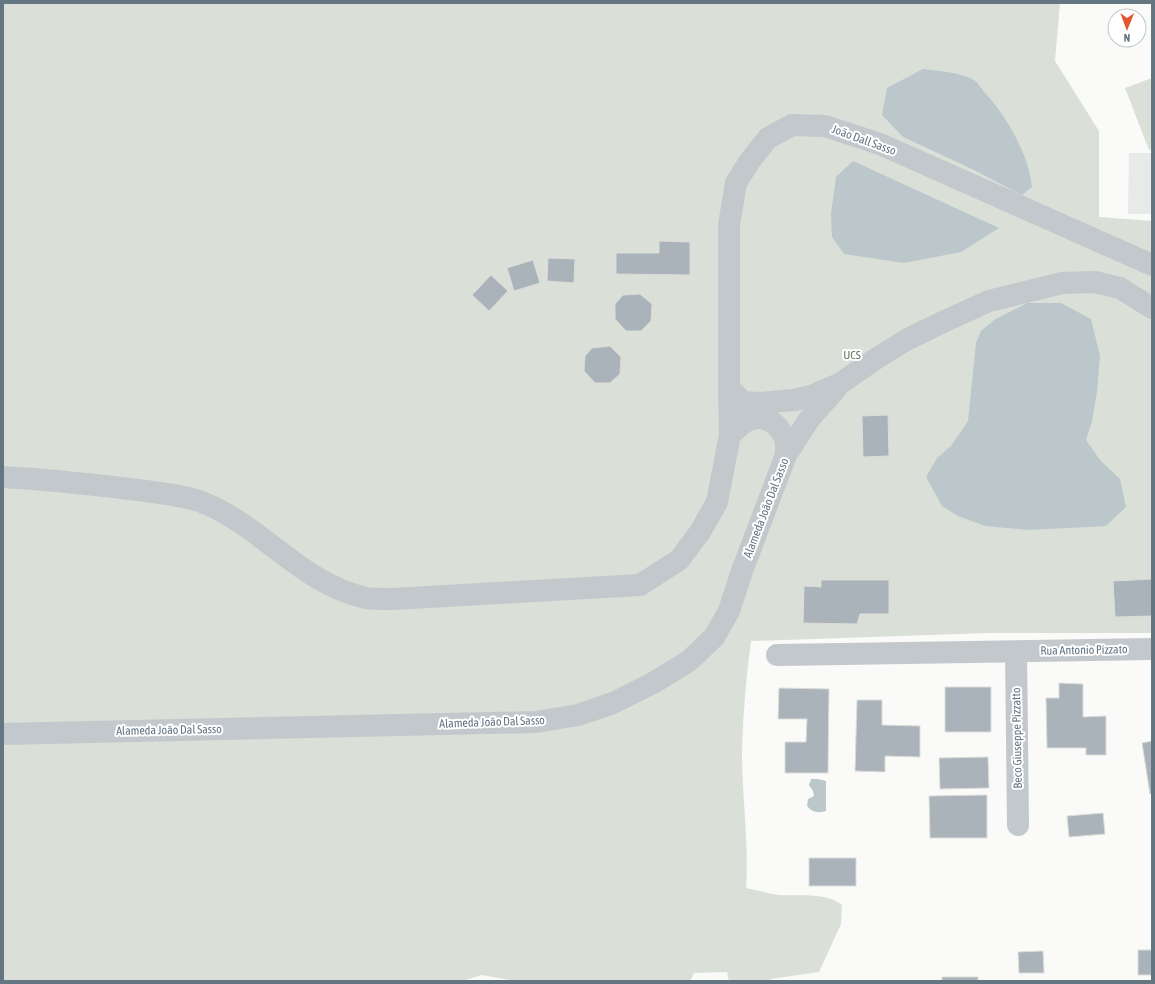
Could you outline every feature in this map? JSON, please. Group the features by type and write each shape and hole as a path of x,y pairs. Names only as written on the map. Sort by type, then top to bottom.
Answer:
{"street":[{"name":"João Dall Sasso","path":"730,435 728,388 729,225 736,183 748,162 768,138 792,125 825,126 880,144 1152,265"},
{"path":"728,388 743,402 759,403 794,400 811,396 841,383 906,340 989,301 1062,283 1095,282 1120,288 1152,308"},
{"path":"786,455 810,418 841,383"},
{"name":"Alameda João Dal Sasso","path":"3,734 536,722 578,715 613,703 653,683 688,661 714,637 729,611 744,564 786,455 786,441 769,420 758,418 749,420 730,435"},
{"path":"3,477 83,483 166,494 198,501 230,516 311,575 341,590 367,598 393,599 640,585 679,560 700,532 717,502 730,435"},
{"name":"Rua Antonio Pizzato","path":"777,655 1152,649"},
{"name":"Beco Giuseppe Pizzatto","path":"1016,652 1018,825"}],"shaded area":[{"path":"923,69 942,71 968,77 977,83 1000,112 1015,136 1026,162 1032,187 1022,195 972,169 903,137 882,115 887,88"},
{"path":"1129,153 1152,153 1152,214 1128,214"},
{"path":"853,161 999,228 961,252 904,263 844,254 832,237 831,214 836,177"},
{"path":"1027,303 1061,303 1091,319 1100,356 1097,392 1092,421 1086,440 1100,460 1120,479 1126,507 1106,526 1029,530 985,526 958,516 942,506 926,477 937,458 951,446 968,421 976,343 981,331 994,320"},
{"path":"811,779 826,781 826,811 816,812 807,806 808,799 814,796 809,785"}],"green space":[{"name":"UCS","path":"3,3 1060,3 1055,61 1099,131 1099,217 1152,221 1152,633 989,633 751,641 745,696 742,751 747,854 746,888 780,895 821,896 836,901 842,905 841,924 819,972 771,979 770,981 729,981 727,972 694,973 690,981 515,981 482,975 462,981 3,981"},
{"path":"1152,78 1152,148 1149,150 1125,88"}],"building":[{"path":"659,241 690,242 690,275 616,274 616,253 659,253"},
{"path":"548,258 575,259 574,283 547,281"},
{"path":"533,260 540,283 514,291 507,268"},
{"path":"491,275 508,291 489,311 472,295"},
{"path":"640,294 652,304 651,321 641,331 626,331 615,319 615,304 623,295"},
{"path":"610,346 621,357 620,374 610,383 595,383 584,371 585,356 592,348"},
{"path":"888,415 889,456 863,457 862,416"},
{"path":"1152,579 1152,616 1115,617 1113,581"},
{"path":"821,580 889,580 889,614 860,614 857,624 803,623 804,586 821,587"},
{"path":"1059,683 1083,684 1083,717 1106,716 1106,755 1086,755 1086,748 1047,748 1046,698 1059,698"},
{"path":"945,687 991,687 991,732 945,732"},
{"path":"779,688 829,689 828,773 785,773 785,742 806,742 807,719 778,719"},
{"path":"857,700 882,700 882,725 920,726 920,757 885,756 885,772 855,771"},
{"path":"1152,741 1152,794 1150,794 1142,743"},
{"path":"988,757 989,788 940,789 939,758"},
{"path":"987,795 987,838 930,838 929,796"},
{"path":"1103,813 1105,834 1069,837 1067,816"},
{"path":"809,858 856,858 856,886 809,886"},
{"path":"1138,950 1152,950 1152,975 1138,975"},
{"path":"1043,951 1044,973 1019,973 1018,952"},
{"path":"942,977 978,977 978,981 942,981"}]}
